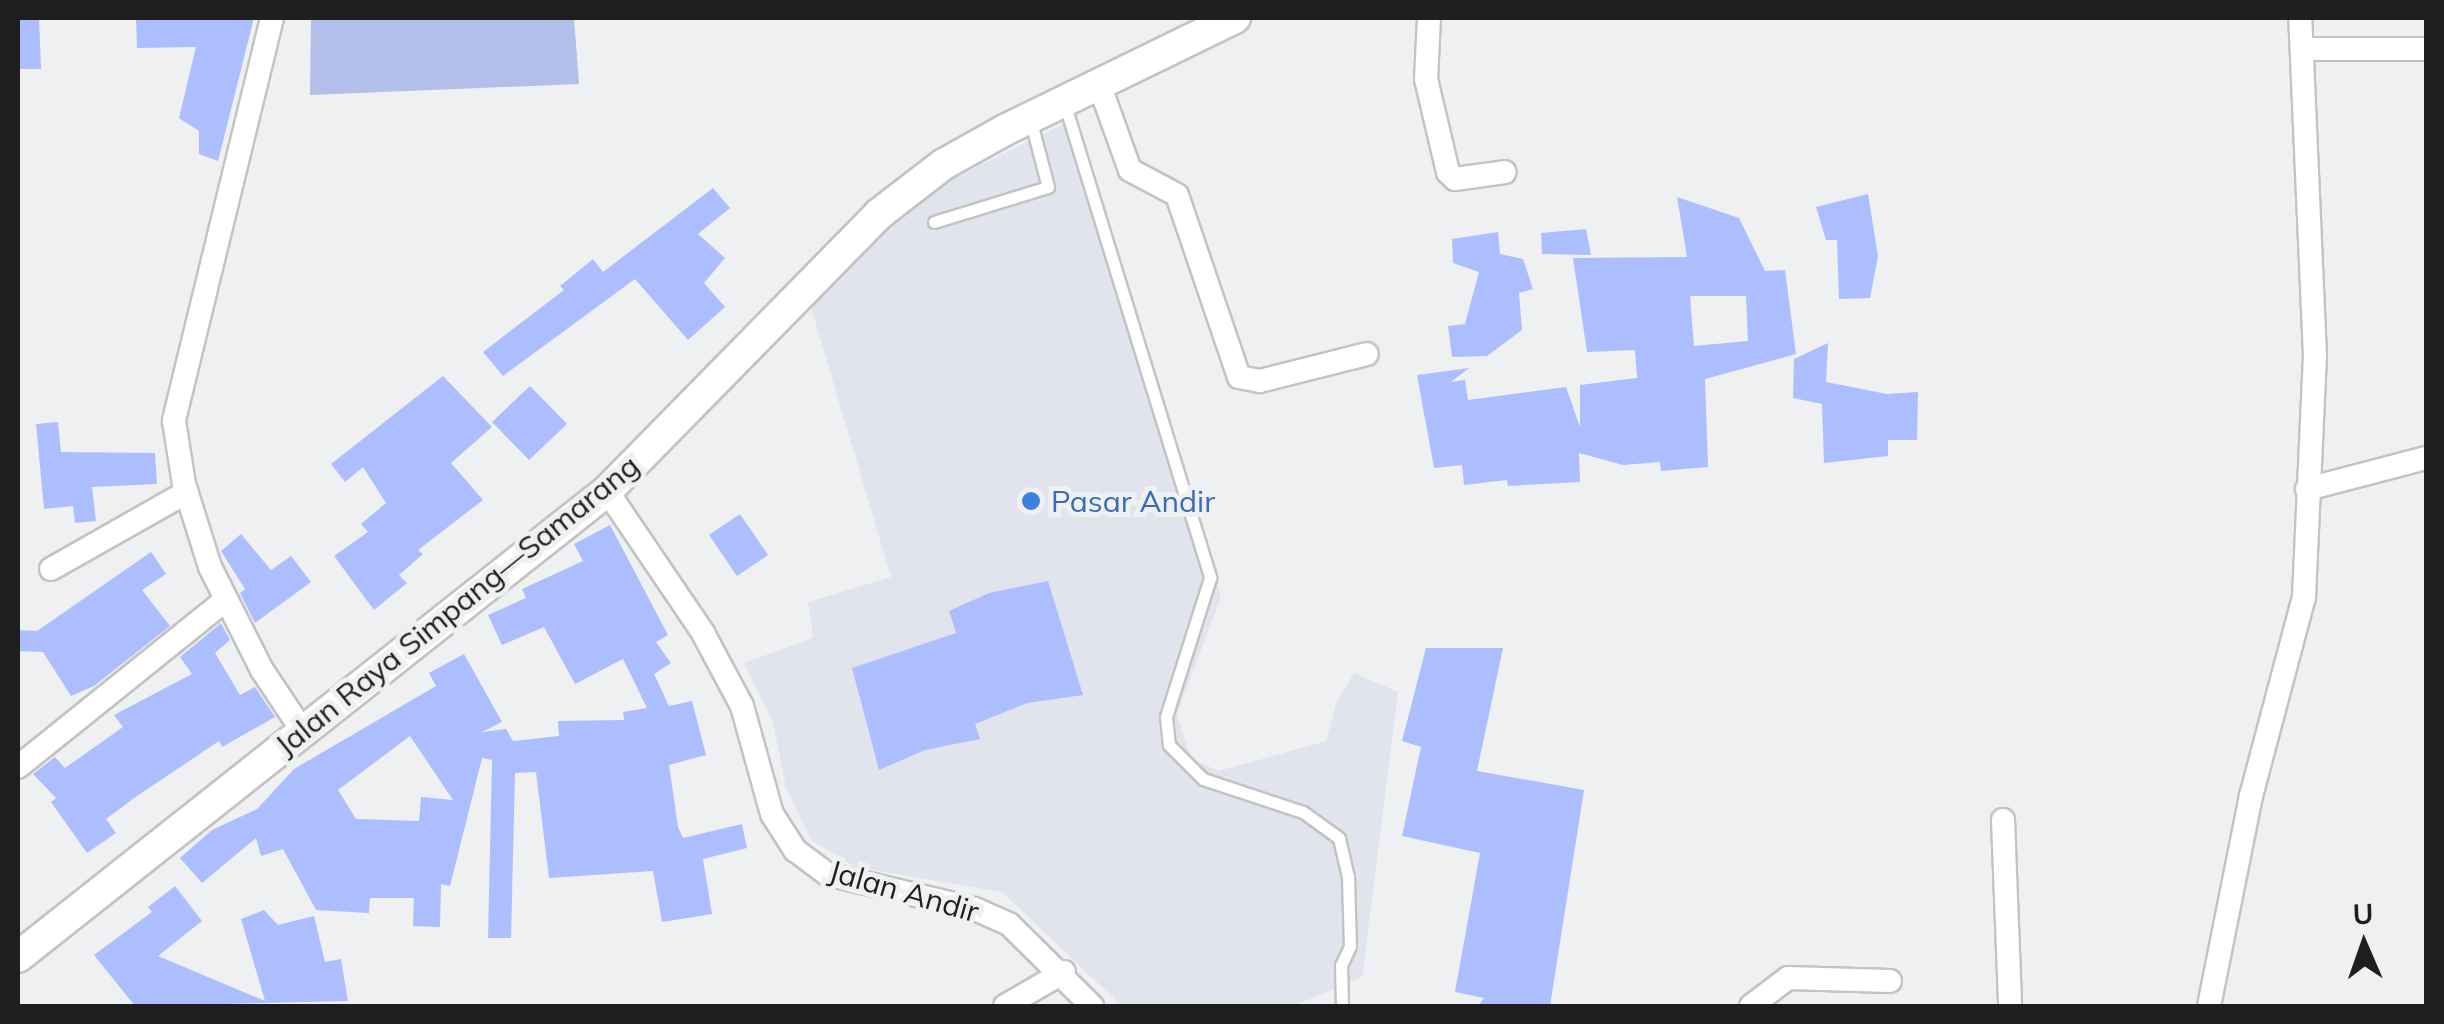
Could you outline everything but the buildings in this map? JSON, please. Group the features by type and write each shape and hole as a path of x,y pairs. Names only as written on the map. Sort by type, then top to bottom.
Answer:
{"main road":[{"name":"Jalan Raya Simpang—Samarang","path":"18,957 607,491 879,214 944,164 1235,18"}],"street":[{"path":"272,18 174,421 187,492 226,600 302,730"},
{"path":"1429,18 1426,79 1448,172 1454,179 1504,172"},
{"path":"2209,1006 2251,796 2304,597 2315,356 2300,18"},
{"path":"2302,49 2426,49"},
{"path":"1099,84 1130,170 1177,195 1239,376 1260,382 1367,354"},
{"path":"2307,489 2426,458"},
{"name":"Jalan Andir","path":"607,491 703,633 742,706 772,814 796,850 827,874 975,909 1009,924 1064,972 1092,1006"},
{"path":"51,569 187,492"},
{"path":"18,767 226,600"},
{"path":"2003,820 2010,1006"},
{"path":"1005,1006 1064,972"},
{"path":"1751,1006 1788,978 1890,981"}],"lane":[{"path":"1064,102 1210,578 1166,717 1169,745 1181,764 1202,779 1303,812 1338,838 1348,876 1350,946 1341,966 1342,1006"},
{"path":"934,222 1048,187 1030,118"}],"shaded area":[{"path":"311,18 574,18 579,84 310,95"},
{"name":"Pasar Andir","path":"1076,118 1221,597 1177,714 1191,759 1219,771 1326,741 1336,703 1354,673 1398,692 1362,977 1296,1005 1122,1006 1002,892 856,867 811,840 786,788 773,722 744,663 813,638 808,602 891,577 810,304 890,226 954,178"}],"place":[{"name":"Pasar Andir","path":"1031,501"}]}
